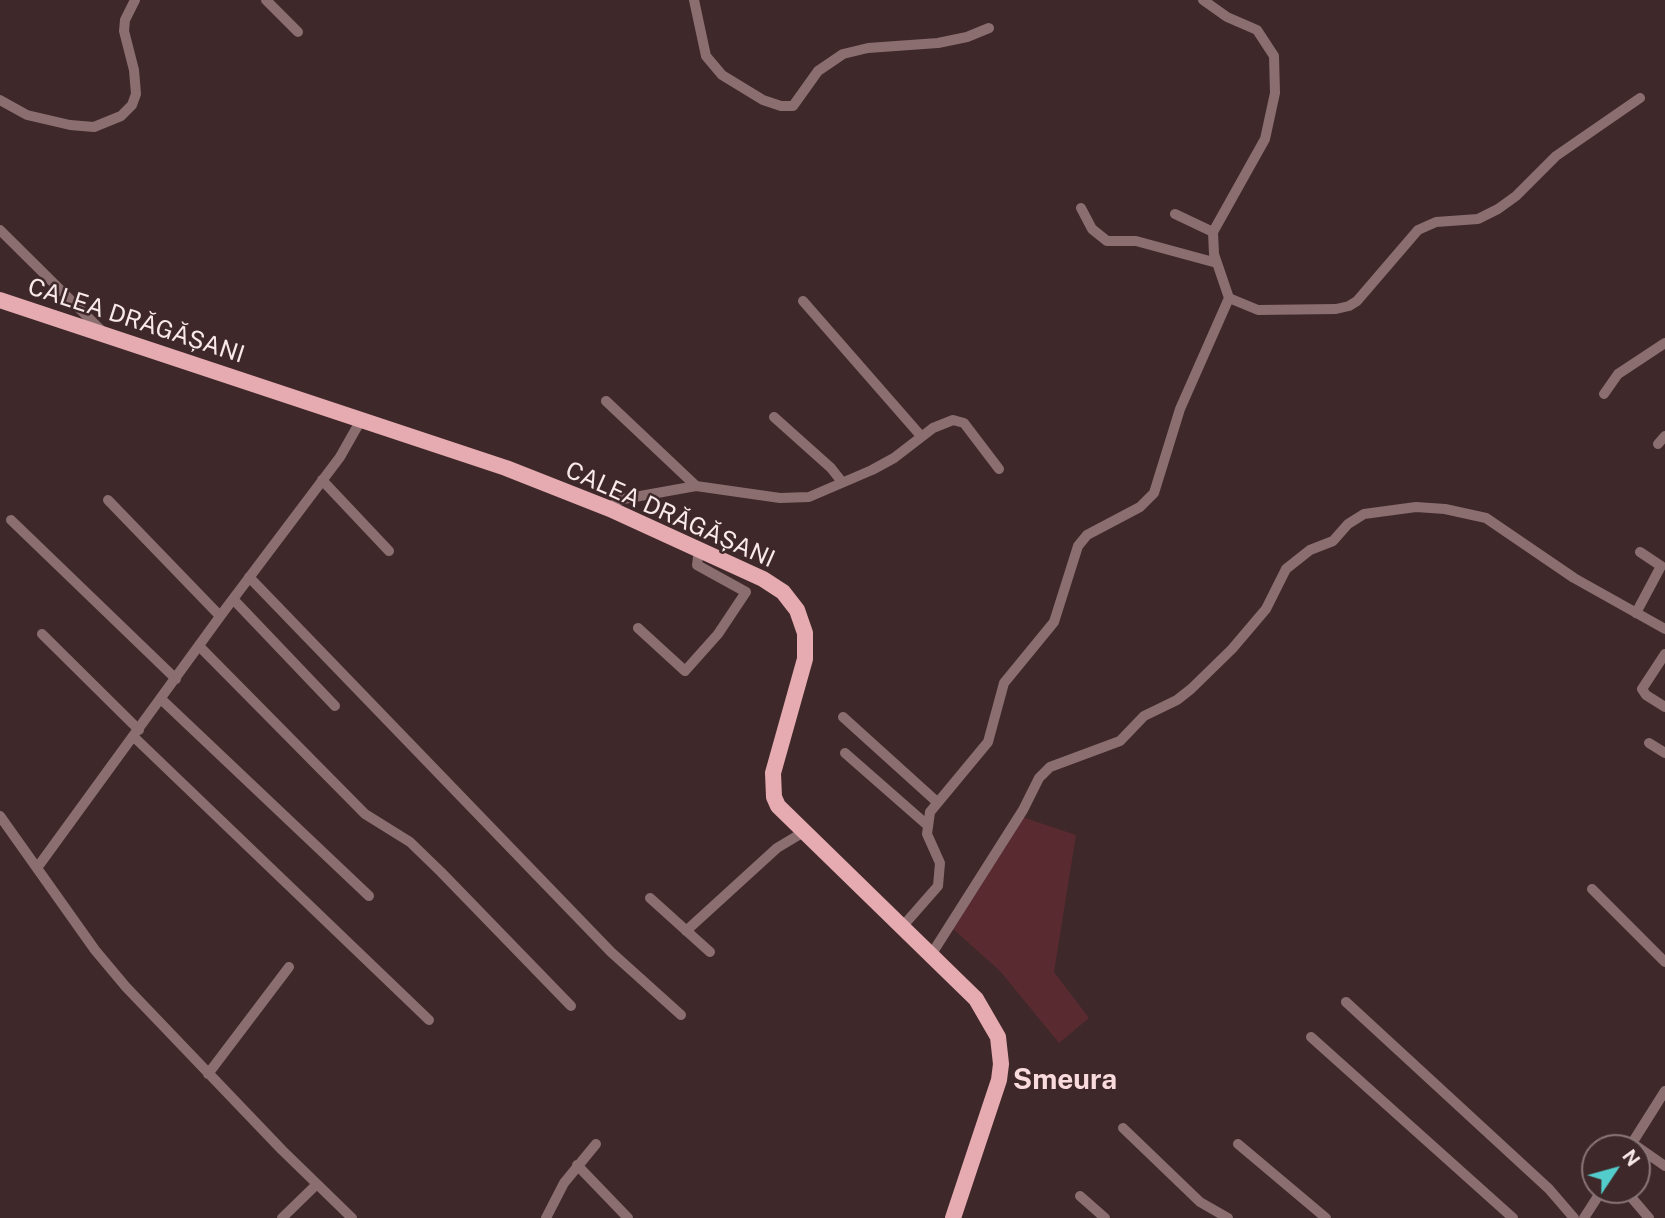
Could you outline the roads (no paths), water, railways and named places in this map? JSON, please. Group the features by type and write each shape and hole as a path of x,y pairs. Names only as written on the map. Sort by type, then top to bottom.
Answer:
{"main road":[{"name":"CALEA DRĂGĂȘANI","path":"0,300 506,468 610,509 763,579 783,592 797,610 805,633 805,659 775,761 772,784 778,806 802,833 902,927 987,1013 1000,1051 999,1080 953,1218"}],"street":[{"path":"0,100 26,115 69,125 94,127 121,116 132,105 136,94 134,70 124,31 125,20 135,0"},
{"path":"265,0 298,33"},
{"path":"694,0 706,56 722,75 763,100 780,106 793,106 818,71 843,54 868,48 938,43 967,37 989,28"},
{"path":"902,927 939,886 940,863 927,834 926,824 937,802 981,754 994,726 1004,682 1018,663 1049,632 1078,546 1087,535 1140,507 1154,493 1180,409 1229,298 1212,244 1213,232 1265,139 1272,112 1274,57 1264,35 1249,25 1227,17 1203,0"},
{"path":"1229,298 1258,310 1336,309 1349,306 1357,301 1418,230 1436,222 1478,219 1498,209 1556,156 1640,98"},
{"path":"1082,208 1092,229 1107,241 1136,241 1217,263"},
{"path":"1175,214 1213,232"},
{"path":"0,230 105,334"},
{"path":"803,301 921,436"},
{"path":"1604,394 1618,373 1665,343"},
{"path":"606,401 696,486"},
{"path":"775,417 831,468 842,482"},
{"path":"37,868 220,616 340,457 361,420"},
{"path":"610,509 618,500 696,486 736,494 796,500 894,458 921,436 953,420 964,423 999,469"},
{"path":"322,480 389,551"},
{"path":"108,500 220,616"},
{"path":"930,955 1023,810 1039,778 1050,767 1120,741 1144,716 1177,700 1191,689 1232,649 1266,609 1286,569 1310,551 1333,541 1339,532 1364,514 1416,507 1445,509 1486,518 1574,578 1665,629"},
{"path":"11,520 176,678"},
{"path":"638,628 685,671 718,634 746,592 697,565 699,550"},
{"path":"1636,613 1661,566 1640,552"},
{"path":"249,577 611,952 681,1015"},
{"path":"233,599 335,706"},
{"path":"41,634 136,733 429,1020"},
{"path":"199,646 365,814 418,849 571,1006"},
{"path":"1665,654 1642,689 1646,695 1665,707"},
{"path":"161,699 369,896"},
{"path":"844,717 937,802"},
{"path":"1649,743 1665,753"},
{"path":"845,754 926,824"},
{"path":"0,816 95,950 208,1074 352,1218"},
{"path":"686,930 777,848 802,833"},
{"path":"1592,889 1665,962"},
{"path":"650,898 710,952"},
{"path":"208,1074 289,967"},
{"path":"1346,1002 1549,1189 1574,1218"},
{"path":"1311,1037 1513,1218"},
{"path":"1638,1134 1665,1091"},
{"path":"1123,1128 1200,1202 1228,1218"},
{"path":"546,1218 577,1164 596,1144"},
{"path":"1237,1144 1326,1218"},
{"path":"577,1164 628,1218"},
{"path":"282,1218 317,1184"},
{"path":"1080,1196 1105,1218"},
{"path":"1637,1204 1649,1218"}],"district":[{"name":"Smeura","path":"1065,1080"}]}
